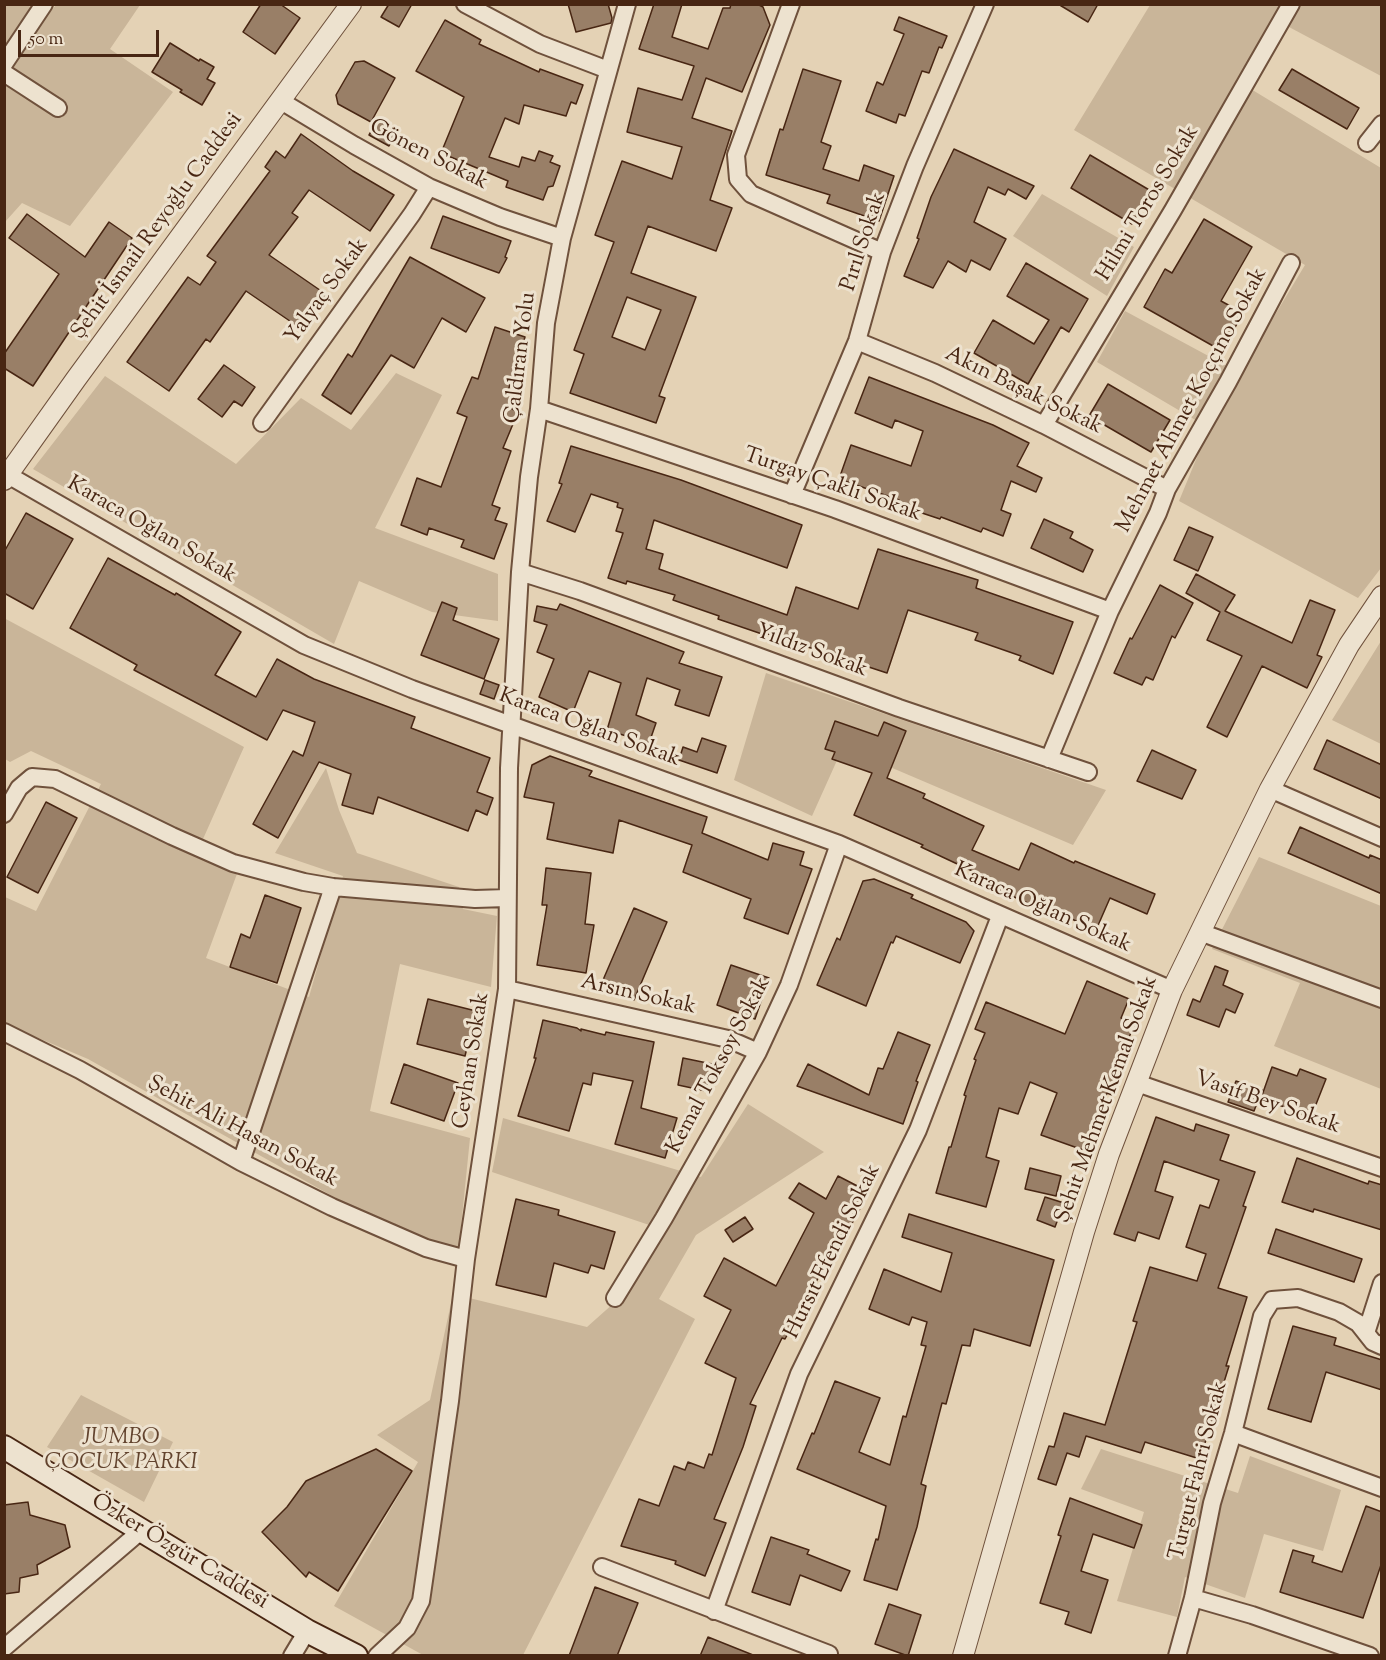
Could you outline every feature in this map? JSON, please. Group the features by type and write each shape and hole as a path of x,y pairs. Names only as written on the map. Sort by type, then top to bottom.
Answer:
{"main road":[{"name":"Özker Özgür Caddesi","path":"4,1448 307,1631 356,1656"}],"street":[{"path":"4,64 44,4"},
{"name":"Şehit İsmail Reyoğlu Caddesi","path":"6,478 351,4"},
{"path":"465,4 540,44 608,70"},
{"name":"Çaldıran Yolu","path":"513,725 520,572 529,477 539,409 546,323 562,238 627,4"},
{"path":"791,4 736,155 738,179 752,194 882,252"},
{"name":"Pırıl Sokak","path":"792,495 857,342 882,252 919,155 985,4"},
{"name":"Hilmi Toros Sokak","path":"1044,425 1173,210 1291,4"},
{"path":"4,73 58,108"},
{"name":"Gönen Sokak","path":"281,100 429,187 500,217 562,238"},
{"path":"1367,143 1382,124"},
{"name":"Yalyaç Sokak","path":"262,423 429,187"},
{"name":"Mehmet Ahmet Koççıno Sokak","path":"1049,759 1110,611 1158,513 1167,489 1228,382 1291,262"},
{"name":"Akın Başak Sokak","path":"857,342 934,373 1044,425 1167,489"},
{"name":"Turgay Çaklı Sokak","path":"539,409 792,495 992,566 1110,611"},
{"name":"Karaca Oğlan Sokak","path":"6,478 304,645 412,689 839,844 1172,990"},
{"name":"Yıldız Sokak","path":"520,572 580,591 888,704 1088,772"},
{"name":"Şehit Mehmet Kemal Sokak","path":"963,1656 1084,1232 1109,1154 1172,990 1270,789 1349,645 1382,596"},
{"name":"Ceyhan Sokak","path":"376,1656 406,1628 421,1601 450,1401 466,1259 507,989 509,768 513,725"},
{"path":"4,814 19,788 32,777 55,779 233,863 304,882 333,887 475,899 507,898"},
{"path":"1270,789 1382,838"},
{"name":"Kemal Toksoy Sokak","path":"615,1298 664,1218 758,1052 789,985 839,844"},
{"path":"241,1162 333,887"},
{"name":"Hursıt Efendi Sokak","path":"714,1611 799,1374 918,1130 1000,916"},
{"path":"1200,932 1382,999"},
{"name":"Arsın Sokak","path":"507,989 728,1039 758,1052"},
{"name":"Şehit Ali Hasan Sokak","path":"4,1032 80,1070 241,1162 332,1207 426,1248 466,1259"},
{"name":"Vasıf Bey Sokak","path":"1137,1083 1382,1168"},
{"path":"1382,1283 1366,1334 1373,1342 1382,1346"},
{"name":"Turgut Fahri Sokak","path":"1177,1656 1193,1598 1212,1503 1233,1432 1262,1316 1272,1300 1298,1298 1339,1312 1358,1323 1366,1334"},
{"path":"1233,1432 1382,1488"},
{"path":"4,1648 142,1530"},
{"path":"602,1567 829,1654"},
{"path":"1193,1598 1252,1615 1370,1656"},
{"path":"292,1656 307,1631"}],"green space":[{"path":"5,5 27,5 47,16 56,5 140,5 110,49 173,92 70,226 22,203 5,222"},
{"path":"1150,5 1381,5 1381,76 1274,19 1236,80 1381,168 1381,568 1358,598 1179,501 1209,428 1097,362 1125,311 1240,373 1305,265 1074,130"},
{"path":"1042,194 1134,247 1107,296 1013,236"},
{"path":"396,373 442,395 375,528 498,574 498,621 432,612 359,581 334,644 33,469 105,376 236,464 301,398 351,430"},
{"path":"4,618 244,747 195,857 238,871 206,958 309,997 343,876 275,853 326,768 339,810 357,853 459,887 463,909 497,916 491,987 400,964 370,1111 470,1138 457,1266 88,1059 5,1024 5,897 36,911 101,784 31,751 10,762 5,759"},
{"path":"1381,641 1381,744 1332,720"},
{"path":"766,673 1106,790 1073,845 843,747 812,816 734,780"},
{"path":"1259,857 1381,906 1381,1089 1274,1046 1300,983 1212,949"},
{"path":"748,1104 824,1152 696,1235 659,1299 695,1319 523,1655 423,1655 334,1606 418,1462 377,1435 430,1400 453,1294 587,1327 633,1286 667,1231 492,1172 503,1118 701,1177"},
{"name":"JUMBO ÇOCUK PARKI","path":"81,1395 173,1442 144,1502 47,1447"},
{"path":"1101,1449 1238,1493 1250,1456 1341,1490 1323,1551 1264,1534 1245,1598 1185,1577 1177,1617 1117,1601 1144,1512 1081,1489"}],"building":[{"path":"261,4 280,4 300,18 275,54 243,32"},
{"path":"389,4 412,4 399,27 381,17"},
{"path":"568,4 608,4 611,23 576,32"},
{"path":"654,4 682,4 672,37 708,49 723,8 730,8 731,4 757,4 763,7 770,25 742,92 706,78 692,118 732,131 710,200 732,208 716,251 648,226 631,273 696,297 659,396 665,398 656,423 570,393 584,354 574,350 614,242 595,235 622,161 672,179 682,147 627,132 638,88 682,100 694,66 639,49","holes":["627,297 661,310 645,350 612,337"]},
{"path":"1058,4 1098,4 1088,22"},
{"path":"899,17 947,36 942,48 939,47 929,73 922,71 905,116 899,114 896,123 866,111 877,82 883,85 904,34 894,30"},
{"path":"445,20 481,40 479,44 539,72 540,69 583,85 576,104 571,102 566,116 524,105 519,124 505,118 489,157 519,167 522,157 535,161 539,151 553,156 550,162 560,166 553,186 548,187 543,200 506,187 508,181 441,153 464,97 416,71"},
{"path":"170,43 199,61 200,59 214,67 207,79 215,83 202,105 152,72"},
{"path":"364,61 395,78 371,122 338,104 336,95 355,62"},
{"path":"803,69 841,81 821,142 831,146 823,169 859,181 864,165 894,176 879,221 827,203 830,195 766,175 780,129 783,130"},
{"path":"1292,69 1359,108 1347,129 1279,90"},
{"path":"378,120 397,131 389,146 369,135"},
{"path":"301,134 353,171 394,195 370,231 309,190 292,213 298,217 269,255 327,295 303,330 246,291 210,342 206,339 169,391 127,362 188,277 200,285 216,262 207,256 270,171 265,167 276,151 285,158"},
{"path":"954,149 1034,186 1026,199 1008,189 1005,195 988,187 974,222 1006,239 990,270 971,260 966,272 948,261 933,288 904,276 919,239 917,238 931,197"},
{"path":"1090,155 1151,191 1132,224 1071,188"},
{"path":"27,214 85,257 109,222 132,238 33,386 4,368 4,354 59,274 9,238"},
{"path":"443,216 511,241 505,257 507,258 499,273 431,248"},
{"path":"1204,219 1252,247 1221,301 1243,313 1222,351 1144,307 1165,269 1172,273"},
{"path":"410,257 485,298 466,332 442,318 414,368 391,355 351,414 322,395 348,354 352,357"},
{"path":"1026,263 1088,299 1069,332 1061,327 1028,384 974,353 993,320 1034,344 1049,320 1007,296"},
{"path":"495,327 525,337 508,391 518,395 512,409 518,412 503,448 511,451 492,505 500,508 495,520 507,524 494,559 461,547 464,540 429,528 427,535 401,525 417,478 441,487 467,417 457,413 472,377 478,379"},
{"path":"224,365 255,387 242,406 234,401 222,417 198,399"},
{"path":"869,377 993,425 1029,443 1017,466 1042,478 1036,492 1011,481 1001,510 1011,514 1003,536 983,528 981,532 941,517 940,519 898,505 899,500 839,479 851,445 911,466 923,431 895,420 892,428 855,413"},
{"path":"1108,384 1170,420 1151,452 1089,416"},
{"path":"571,446 681,480 802,525 787,568 654,520 646,549 663,554 659,569 787,615 796,587 858,609 878,549 978,580 976,588 1073,622 1053,674 1019,660 1021,656 975,640 978,633 908,610 887,673 718,619 719,616 673,600 675,595 608,578 623,533 616,531 623,509 617,507 618,503 591,494 575,532 547,521 562,484 559,483"},
{"path":"26,513 73,539 33,609 4,593 4,552"},
{"path":"1044,519 1073,532 1070,538 1093,550 1083,572 1031,548"},
{"path":"1189,527 1213,537 1198,571 1174,560"},
{"path":"108,558 175,595 176,593 241,632 215,675 256,697 277,659 314,679 415,717 411,728 490,758 477,792 493,798 487,815 476,810 468,831 378,797 373,814 342,805 351,774 319,762 278,838 253,824 293,751 303,756 315,722 283,710 267,740 134,670 137,665 70,628"},
{"path":"1196,574 1235,595 1225,611 1292,643 1310,600 1335,610 1317,655 1322,657 1307,688 1262,666 1227,737 1207,727 1242,656 1207,640 1220,612 1186,593"},
{"path":"1160,585 1193,603 1175,638 1172,636 1153,680 1146,677 1142,685 1114,673 1130,638 1132,639"},
{"path":"442,602 457,608 453,620 499,639 484,679 421,655"},
{"path":"560,604 684,652 679,663 722,677 709,716 675,705 680,690 647,678 636,715 656,723 648,746 635,742 636,739 607,730 621,683 589,671 573,712 539,697 554,659 537,652 547,625 534,621 537,606 557,610"},
{"path":"485,680 499,685 494,699 480,694"},
{"path":"835,721 878,736 884,722 906,731 887,778 925,794 923,798 984,826 972,850 1019,870 1031,843 1074,863 1075,861 1155,894 1147,914 1110,898 1096,930 1032,901 1030,904 980,882 983,876 921,847 923,845 854,815 872,773 832,759 835,752 825,749"},
{"path":"702,738 726,746 717,773 679,760 683,747 697,752"},
{"path":"1327,740 1382,765 1382,799 1314,769"},
{"path":"1152,750 1196,770 1182,799 1137,781"},
{"path":"550,756 592,771 589,776 707,817 702,833 768,860 773,843 804,852 800,865 812,869 788,934 744,918 751,899 683,872 692,845 619,820 613,853 547,839 554,803 524,797 532,765"},
{"path":"46,802 77,818 38,893 7,877"},
{"path":"1300,827 1369,858 1370,855 1382,860 1382,894 1288,853"},
{"path":"546,868 591,873 585,924 594,925 586,973 537,965 547,905 542,905"},
{"path":"874,879 913,895 911,898 966,922 974,931 960,963 896,936 893,943 891,942 866,1006 817,985 837,938 840,940 863,881"},
{"path":"265,895 301,908 277,983 230,967 241,934 250,938"},
{"path":"634,908 667,922 634,1000 600,987"},
{"path":"731,965 769,978 755,1019 717,1005"},
{"path":"1215,966 1228,971 1223,985 1243,994 1235,1013 1226,1009 1219,1027 1187,1015 1193,999 1200,1002"},
{"path":"1087,981 1129,999 1121,1018 1135,1023 1120,1059 1125,1062 1112,1095 1107,1093 1086,1151 1041,1135 1057,1093 1030,1082 1018,1114 999,1108 986,1157 999,1161 986,1207 936,1193 966,1096 964,1095 976,1060 974,1059 985,1033 975,1029 986,1002 1065,1034"},
{"path":"428,999 476,1011 465,1056 417,1044"},
{"path":"543,1020 581,1031 581,1029 605,1035 606,1032 654,1042 641,1108 677,1118 665,1158 615,1144 633,1081 593,1073 591,1085 583,1083 569,1131 518,1116 536,1058 534,1058"},
{"path":"898,1032 930,1045 903,1124 797,1086 808,1064 869,1095 878,1068 883,1069"},
{"path":"683,1058 712,1064 706,1091 678,1085"},
{"path":"404,1064 458,1083 444,1121 391,1103"},
{"path":"1272,1067 1297,1076 1300,1069 1326,1079 1311,1117 1279,1105 1278,1107 1260,1101"},
{"path":"1236,1081 1262,1090 1254,1111 1228,1102"},
{"path":"1156,1117 1194,1131 1196,1124 1229,1135 1220,1160 1255,1172 1243,1206 1246,1207 1218,1288 1247,1297 1226,1366 1229,1366 1200,1459 1145,1442 1141,1453 1086,1436 1079,1457 1067,1453 1056,1485 1038,1479 1049,1446 1054,1447 1064,1413 1105,1425 1137,1322 1133,1321 1150,1267 1197,1281 1206,1254 1186,1247 1200,1205 1209,1208 1219,1180 1164,1161 1155,1191 1173,1197 1159,1239 1138,1232 1135,1241 1114,1234"},
{"path":"1297,1158 1368,1184 1369,1181 1382,1185 1382,1230 1314,1209 1313,1212 1282,1202"},
{"path":"1030,1168 1061,1176 1056,1196 1025,1189"},
{"path":"838,1176 869,1192 849,1229 846,1227 785,1339 782,1338 750,1404 756,1406 743,1447 714,1519 726,1523 705,1576 675,1564 676,1561 621,1546 639,1499 659,1506 674,1466 685,1470 688,1462 704,1468 709,1454 712,1455 736,1378 705,1363 731,1310 704,1296 724,1258 776,1286 814,1213 789,1198 799,1183 826,1199"},
{"path":"1045,1197 1064,1203 1055,1227 1037,1220"},
{"path":"516,1199 559,1210 558,1215 615,1232 604,1269 591,1265 588,1273 554,1263 546,1297 496,1285"},
{"path":"909,1214 1054,1260 1030,1346 974,1329 970,1346 962,1345 946,1404 942,1403 921,1484 926,1486 917,1527 897,1590 864,1580 876,1539 878,1540 886,1506 797,1469 835,1381 880,1398 859,1452 890,1465 926,1346 921,1345 927,1322 912,1317 909,1325 869,1309 884,1269 941,1292 952,1253 902,1237"},
{"path":"745,1217 753,1229 733,1242 725,1230"},
{"path":"1276,1229 1362,1259 1354,1282 1268,1253"},
{"path":"1293,1326 1336,1338 1334,1345 1382,1360 1382,1390 1326,1372 1311,1422 1268,1409"},
{"path":"376,1449 412,1471 338,1591 309,1572 306,1577 262,1532 287,1507 306,1481"},
{"path":"1070,1498 1142,1525 1134,1548 1093,1534 1081,1571 1108,1580 1091,1633 1065,1624 1069,1612 1040,1603"},
{"path":"28,1502 30,1515 65,1525 70,1547 37,1565 38,1574 20,1578 19,1592 4,1594 4,1505"},
{"path":"1366,1506 1382,1512 1382,1562 1363,1618 1280,1592 1293,1550 1314,1556 1312,1562 1342,1572"},
{"path":"771,1537 809,1550 807,1554 850,1571 841,1591 800,1575 790,1605 752,1592"},
{"path":"595,1587 638,1603 617,1656 569,1656"},
{"path":"889,1604 921,1615 908,1656 875,1644"},
{"path":"708,1637 753,1655 700,1656"}]}
